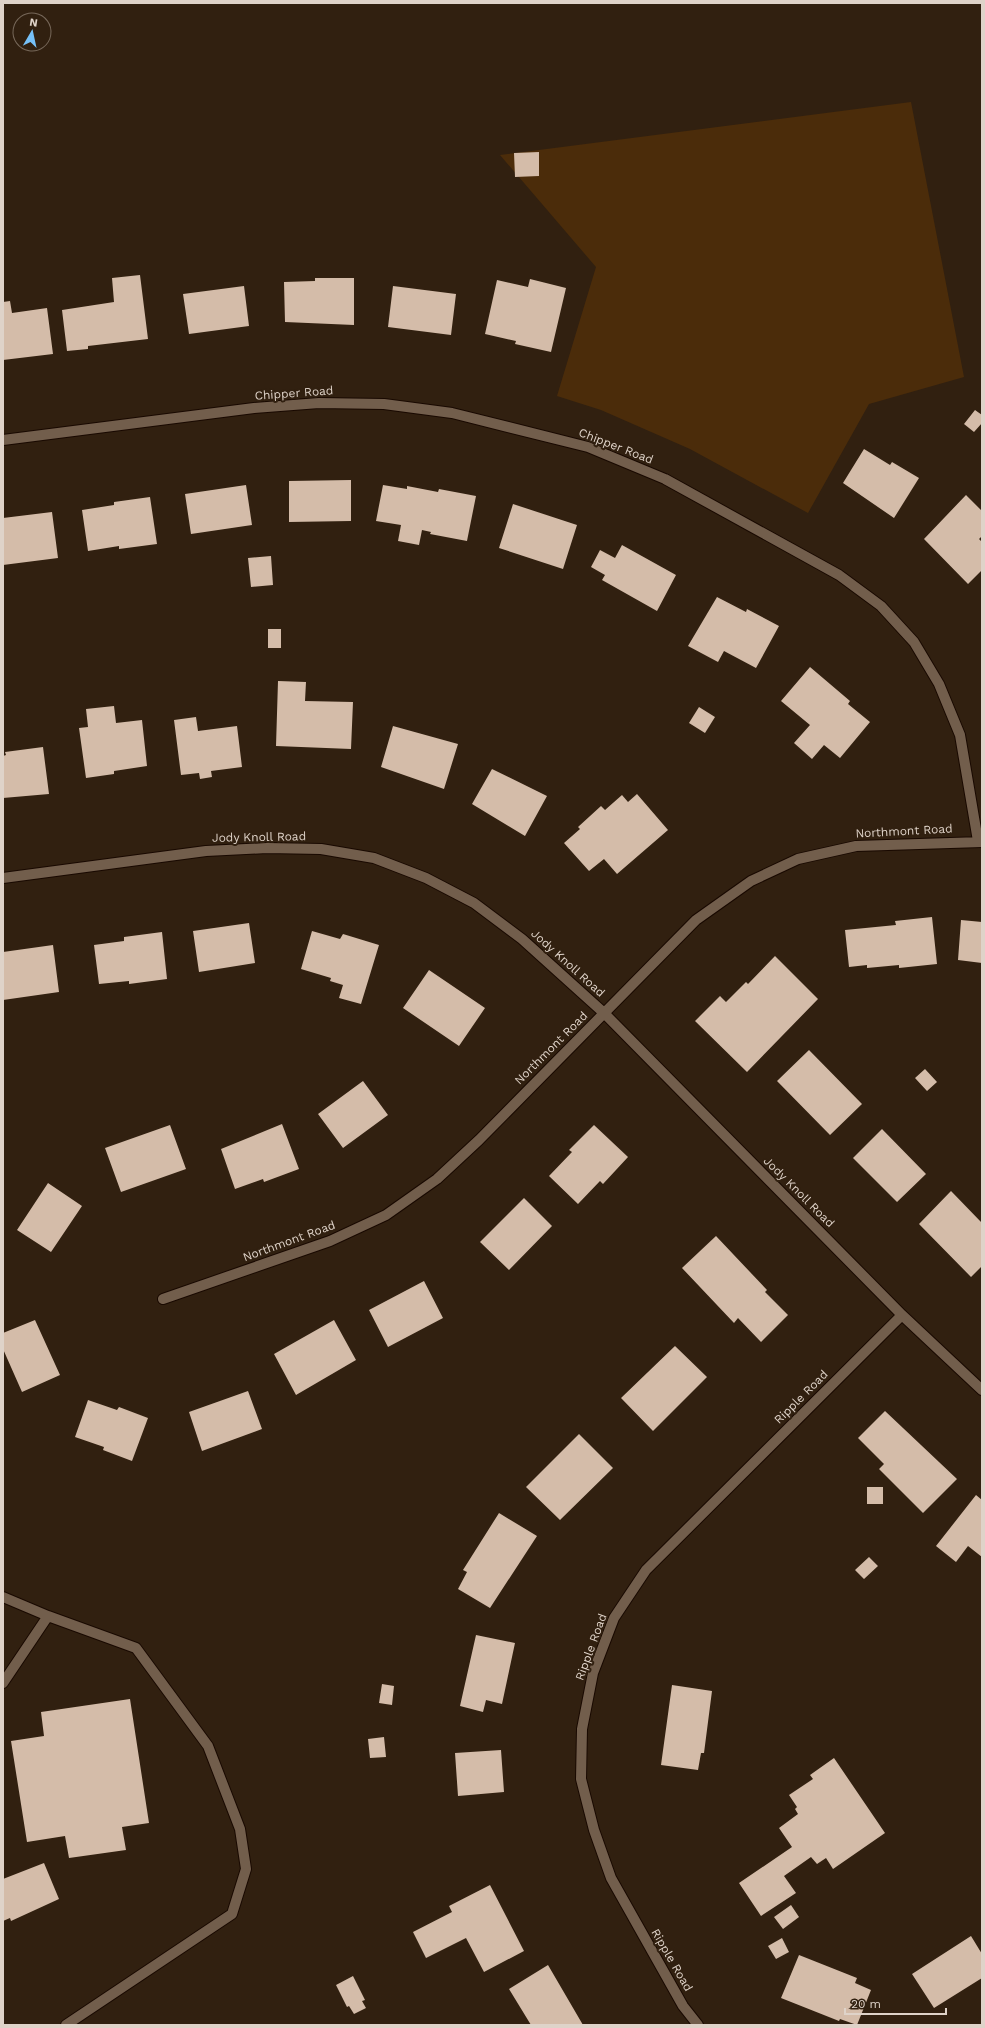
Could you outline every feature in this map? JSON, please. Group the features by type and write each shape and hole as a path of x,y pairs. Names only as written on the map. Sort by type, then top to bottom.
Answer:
{"street":[{"name":"Chipper Road","path":"3,440 254,408 326,403 384,404 452,412 595,450 665,479 839,575 881,606 914,642 939,684 960,735 980,841"},
{"name":"Northmont Road","path":"164,1299 330,1241 386,1215 437,1179 474,1145 696,920 751,881 798,859 856,846 980,841"},
{"name":"Jody Knoll Road","path":"3,878 206,851 267,848 321,850 374,858 426,878 474,903 522,938 604,1013 902,1315 982,1390"},
{"name":"Ripple Road","path":"698,2025 683,2006 611,1878 594,1830 581,1779 582,1728 593,1674 614,1618 646,1570 902,1315"},
{"path":"3,1597 48,1616 136,1648 208,1746 240,1829 246,1869 232,1914 66,2025"},
{"path":"3,1683 48,1616"}],"shaded area":[{"path":"911,102 964,377 869,404 808,513 690,449 601,410 557,396 596,267 500,155"}],"building":[{"path":"539,152 539,176 515,177 514,153"},
{"path":"140,275 148,339 88,346 88,349 67,351 62,310 114,302 112,278"},
{"path":"315,278 354,278 354,325 285,322 284,282 315,281"},
{"path":"530,279 566,288 551,352 515,344 516,341 485,334 497,280 528,287"},
{"path":"244,286 249,326 189,334 183,294"},
{"path":"393,286 456,294 451,335 388,327"},
{"path":"10,301 12,313 47,308 53,354 3,360 3,302"},
{"path":"975,410 982,415 982,423 974,432 964,424"},
{"path":"864,449 890,465 892,462 919,478 894,518 843,483"},
{"path":"351,480 351,521 289,522 289,481"},
{"path":"246,485 252,525 191,534 185,494"},
{"path":"383,485 407,489 407,486 438,492 439,489 476,496 467,541 430,534 431,532 422,530 419,545 398,541 401,525 376,521"},
{"path":"966,495 982,511 982,536 979,539 982,542 982,570 968,584 924,539"},
{"path":"150,497 157,544 119,549 119,546 88,551 82,510 114,505 114,502"},
{"path":"513,504 577,525 563,569 499,548"},
{"path":"52,512 58,558 3,565 3,518"},
{"path":"622,545 676,575 657,611 602,580 605,575 591,567 600,550 615,558"},
{"path":"271,556 273,585 251,587 248,558"},
{"path":"717,597 746,612 747,609 779,626 756,668 724,651 718,662 688,646"},
{"path":"268,629 281,629 281,648 268,648"},
{"path":"810,667 850,701 848,704 870,722 840,758 824,745 812,759 794,743 810,725 781,701"},
{"path":"278,681 306,682 305,701 353,702 351,749 276,746"},
{"path":"114,706 116,723 142,720 147,766 114,771 114,774 86,778 79,728 88,727 86,709"},
{"path":"699,707 715,717 705,733 689,723"},
{"path":"196,717 198,731 237,726 242,767 211,771 212,777 200,779 199,773 181,775 174,720"},
{"path":"393,726 458,744 444,789 381,767"},
{"path":"43,747 49,794 3,798 3,756 6,755 5,752"},
{"path":"492,769 547,796 525,836 472,804"},
{"path":"637,794 668,830 617,874 604,859 589,871 564,843 580,829 578,827 601,806 605,810 622,795 628,802"},
{"path":"932,917 937,964 899,968 899,965 867,968 867,965 849,967 845,930 896,925 895,921"},
{"path":"961,920 982,922 982,963 958,960"},
{"path":"249,923 255,963 199,972 193,931"},
{"path":"312,931 340,939 343,934 379,945 361,1004 339,998 343,985 330,981 331,978 301,969"},
{"path":"162,932 167,979 129,984 129,981 99,984 94,945 124,941 124,937"},
{"path":"53,945 59,992 3,1000 3,952"},
{"path":"775,956 818,999 747,1072 695,1021 720,996 726,1002 746,982 748,984"},
{"path":"429,970 485,1008 459,1046 403,1008"},
{"path":"809,1050 862,1104 830,1135 777,1081"},
{"path":"925,1069 937,1082 927,1091 915,1078"},
{"path":"363,1081 388,1115 343,1148 318,1114"},
{"path":"282,1124 299,1169 264,1182 263,1179 235,1189 221,1149"},
{"path":"170,1125 186,1169 121,1192 105,1148"},
{"path":"594,1125 628,1157 603,1184 600,1181 578,1204 549,1176 572,1152 569,1150"},
{"path":"882,1129 926,1174 897,1202 853,1158"},
{"path":"48,1183 82,1206 51,1252 17,1230"},
{"path":"951,1191 982,1223 982,1266 971,1277 919,1224"},
{"path":"524,1198 552,1226 509,1270 480,1242"},
{"path":"716,1236 767,1290 765,1292 788,1315 761,1342 738,1318 734,1323 682,1268"},
{"path":"424,1281 443,1318 388,1347 369,1310"},
{"path":"35,1320 60,1375 22,1392 3,1349 3,1333"},
{"path":"334,1320 356,1360 296,1395 274,1354"},
{"path":"675,1346 707,1377 653,1431 621,1398"},
{"path":"248,1391 262,1429 202,1451 189,1412"},
{"path":"88,1400 117,1410 119,1407 148,1418 132,1461 103,1450 104,1447 75,1437"},
{"path":"885,1411 957,1479 923,1513 879,1469 884,1464 858,1438"},
{"path":"579,1434 613,1468 560,1520 526,1487"},
{"path":"867,1487 883,1487 883,1504 867,1504"},
{"path":"976,1495 982,1500 982,1557 968,1546 956,1562 936,1546"},
{"path":"499,1513 537,1536 490,1608 458,1589 467,1572 463,1570"},
{"path":"869,1557 878,1566 864,1579 855,1570"},
{"path":"476,1635 515,1643 502,1704 486,1700 483,1712 460,1706"},
{"path":"382,1684 394,1686 392,1705 379,1703"},
{"path":"672,1685 712,1691 704,1753 701,1753 698,1770 661,1765"},
{"path":"130,1699 149,1823 122,1827 126,1850 69,1858 65,1836 27,1842 11,1741 44,1736 41,1712"},
{"path":"384,1737 386,1757 370,1758 368,1739"},
{"path":"501,1750 504,1792 458,1796 455,1753"},
{"path":"834,1758 885,1833 833,1869 826,1858 817,1864 811,1857 784,1876 796,1893 761,1916 739,1883 792,1847 779,1828 798,1814 795,1809 797,1807 789,1795 813,1779 810,1775"},
{"path":"44,1863 59,1899 11,1921 10,1918 3,1921 3,1879"},
{"path":"490,1885 524,1951 484,1972 466,1938 426,1958 413,1932 452,1912 449,1906"},
{"path":"791,1905 799,1917 783,1929 774,1917"},
{"path":"971,1936 982,1954 982,1978 934,2008 912,1974"},
{"path":"782,1938 789,1952 776,1959 768,1946"},
{"path":"799,1955 857,1978 855,1983 871,1990 857,2025 840,2019 839,2021 781,1998"},
{"path":"548,1965 583,2025 531,2025 509,1989"},
{"path":"353,1976 365,2000 362,2001 366,2008 354,2014 349,2006 347,2007 336,1985"}]}
